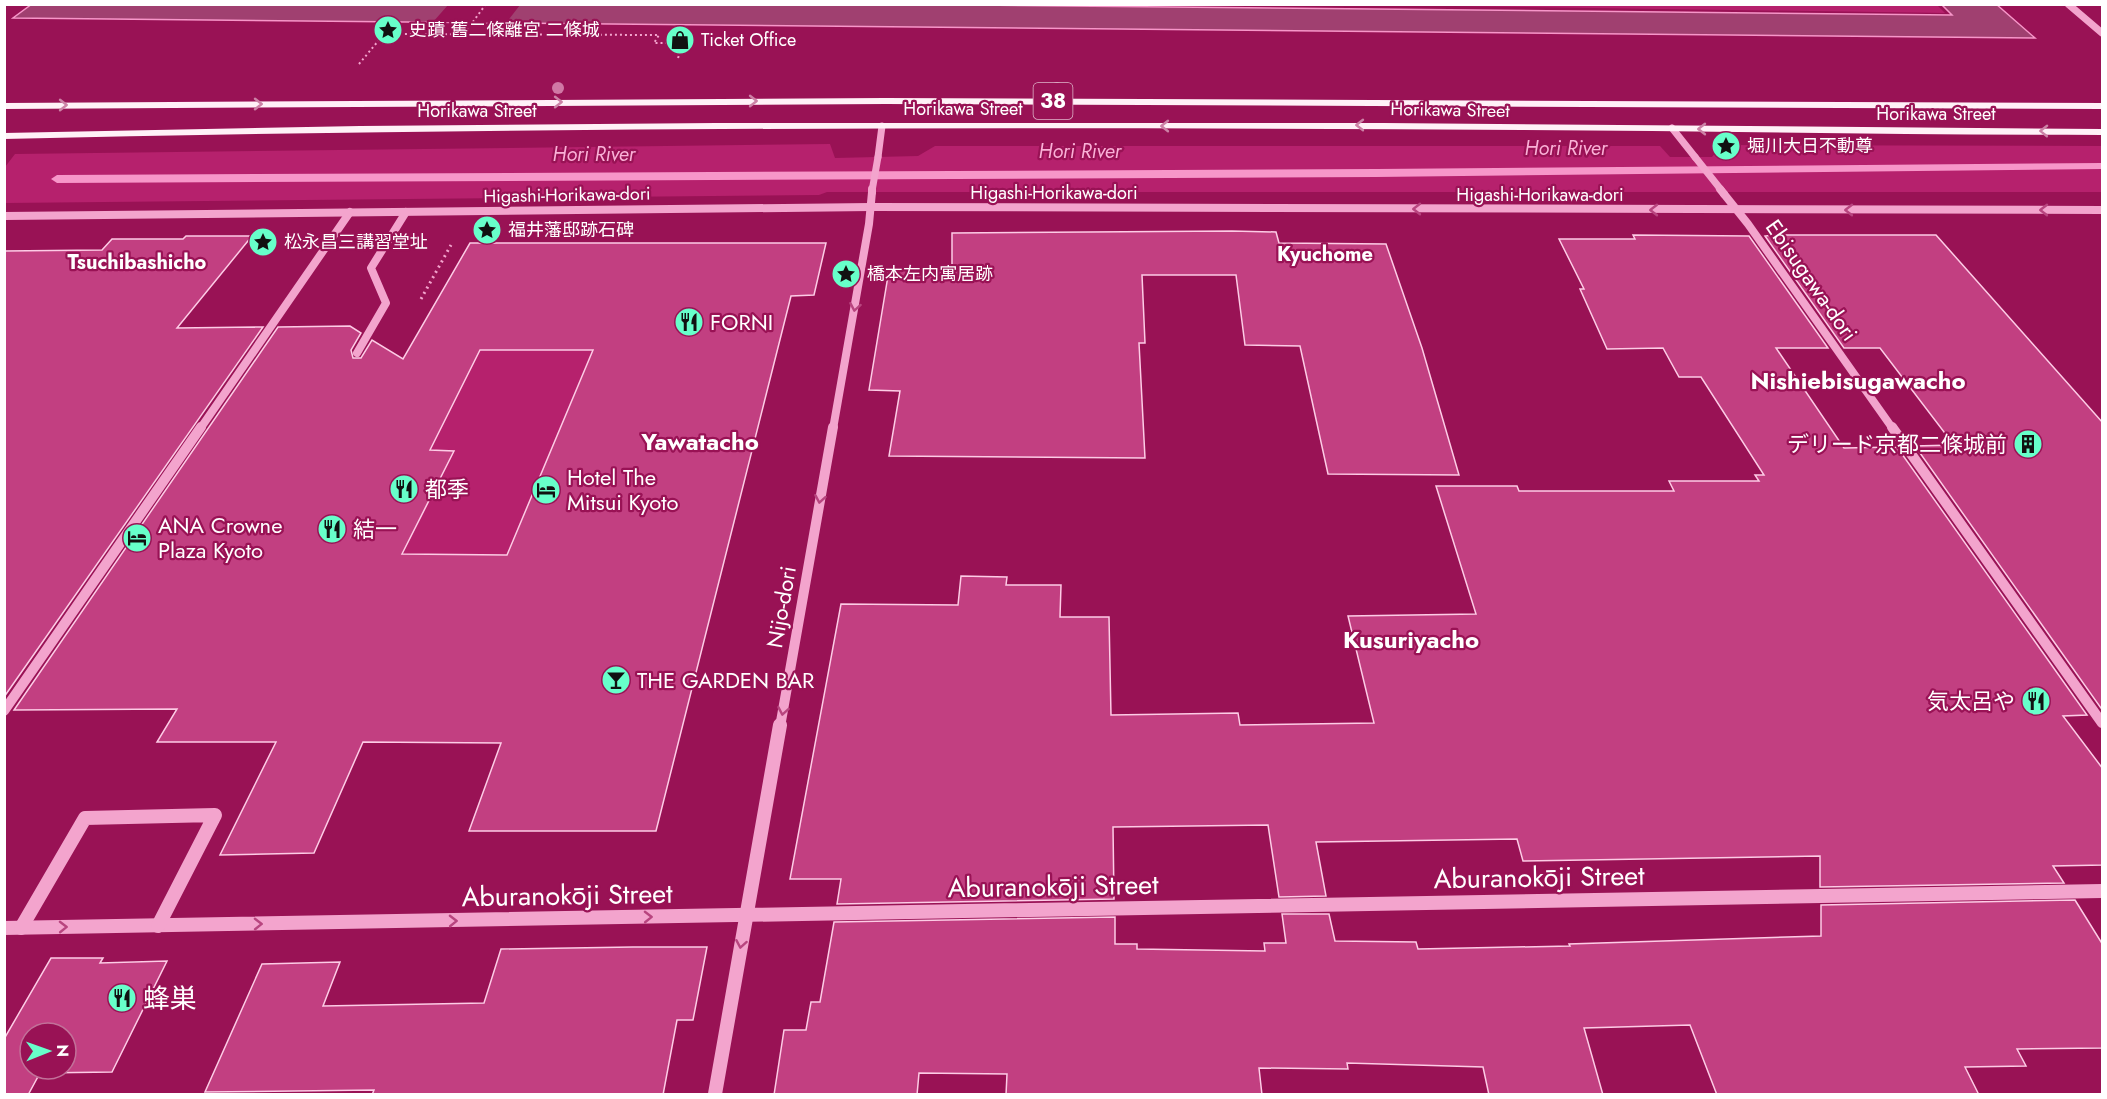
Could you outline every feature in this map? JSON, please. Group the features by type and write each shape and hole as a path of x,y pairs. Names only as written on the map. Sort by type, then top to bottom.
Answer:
{"main road":[{"name":"Horikawa Street","path":"4,106 885,100 2103,106"},
{"name":"Horikawa Street","path":"4,136 280,129 1392,125 2103,132"}],"street":[{"path":"2068,4 2103,33"},
{"name":"Nijo-dori","path":"714,1095 871,207 882,126"},
{"name":"Ebisugawa-dori","path":"1672,128 1737,210 2103,723"},
{"name":"Higashi-Horikawa-dori","path":"4,216 871,207 2103,210"},
{"path":"357,353 386,303 371,268 406,212"},
{"path":"4,711 350,213"},
{"path":"21,928 85,818 215,815 158,926"},
{"name":"Aburanokōji Street","path":"4,928 2103,891"}],"path":[{"path":"464,34 486,4"},
{"path":"360,64 384,34 659,35 654,44 693,43 680,53 678,58"}],"shaded area":[{"path":"32,4 979,5 1952,15 1942,5 1996,4 2035,38 13,18"},
{"path":"1383,4 1936,4 1945,13 1383,5"},
{"path":"830,144 835,158 918,156 935,146 1660,146 1670,157 1712,157 1722,145 2102,146 2102,192 827,192 819,195 5,203 5,167 15,154"},
{"path":"409,350 593,350 533,493 589,555 402,554 454,451 350,450"}],"pier":[{"path":"448,5 520,5 506,23 433,22"}],"building":[{"path":"1276,232 1279,243 1386,244 1422,348 1459,475 1328,474 1300,346 1245,345 1236,275 1142,275 1145,343 1139,343 1145,458 889,456 900,391 869,390 889,270 952,269 952,233"},
{"path":"1633,235 1749,236 1828,348 1776,348 1844,448 1897,447 2087,715 2063,716 2103,769 2103,865 2053,866 2064,883 1820,887 1820,856 1523,861 1517,839 1316,842 1326,896 1279,897 1268,825 1113,827 1114,899 837,904 841,879 790,879 841,604 958,605 961,576 1007,577 1006,585 1061,585 1060,617 1109,617 1111,715 1238,713 1240,725 1374,723 1348,616 1476,614 1436,486 1517,486 1519,491 1674,491 1669,481 1759,481 1755,475 1764,475 1701,377 1679,377 1663,348 1607,349 1580,289 1584,289 1559,239 1635,239"},
{"path":"1936,235 2103,423 2103,711 1915,446 1954,445 1880,348 1844,348 1765,236"},
{"path":"186,236 252,236 177,328 263,327 4,697 4,251 102,250 112,239 183,239"},
{"name":"Hotel The Mitsui Kyoto","path":"470,243 826,243 814,295 791,296 656,831 469,831 501,743 363,742 314,853 220,855 276,742 157,742 177,709 14,710 278,327 350,326 361,333 351,350 353,358 361,358 372,340 403,359","holes":["480,350 593,350 507,555 402,554 454,451 430,450"]},
{"path":"2075,900 2103,945 2103,1048 2017,1049 2026,1066 1965,1067 1979,1095 1717,1095 1690,1025 1584,1028 1603,1095 1489,1095 1483,1067 1347,1063 1348,1069 1259,1068 1262,1095 1006,1095 1007,1074 919,1073 917,1095 774,1095 784,1030 806,1030 811,1002 820,1002 834,922 1115,917 1115,944 1137,944 1137,949 1265,951 1264,943 1286,943 1282,914 1329,914 1335,941 1416,942 1418,949 1570,946 1569,944 1821,936 1821,905"},
{"path":"707,947 693,1020 677,1020 663,1095 372,1095 374,1090 205,1092 262,964 340,962 323,1006 484,1003 501,949"},
{"path":"51,958 103,958 100,963 167,961 112,1072 78,1072 78,1021 18,1021 18,1081 36,1081 28,1095 4,1095 4,1039"}],"waterway":[{"name":"Hori River","path":"57,179 1376,173 2102,166"}],"place":[{"name":"史蹟 舊二條離宮 二條城","path":"388,30"},
{"name":"Ticket Office","path":"680,40"},
{"name":"堀川大日不動尊","path":"1726,146"},
{"name":"福井藩邸跡石碑","path":"487,230"},
{"name":"松永昌三講習堂址","path":"263,242"},
{"name":"橋本左内寓居跡","path":"846,274"},
{"name":"FORNI","path":"689,322"},
{"name":"デリード京都二條城前","path":"2028,444"},
{"name":"都季","path":"404,489"},
{"name":"Hotel The Mitsui Kyoto","path":"546,490"},
{"name":"結一","path":"332,529"},
{"name":"ANA Crowne Plaza Kyoto","path":"137,538"},
{"name":"THE GARDEN BAR","path":"616,680"},
{"name":"気太呂や","path":"2036,701"},
{"name":"蜂巣","path":"122,998"}],"district":[{"name":"Kyuchome","path":"1325,254"},
{"name":"Tsuchibashicho","path":"137,262"},
{"name":"Nishiebisugawacho","path":"1858,380"},
{"name":"Yawatacho","path":"700,441"},
{"name":"Kusuriyacho","path":"1411,639"}]}
